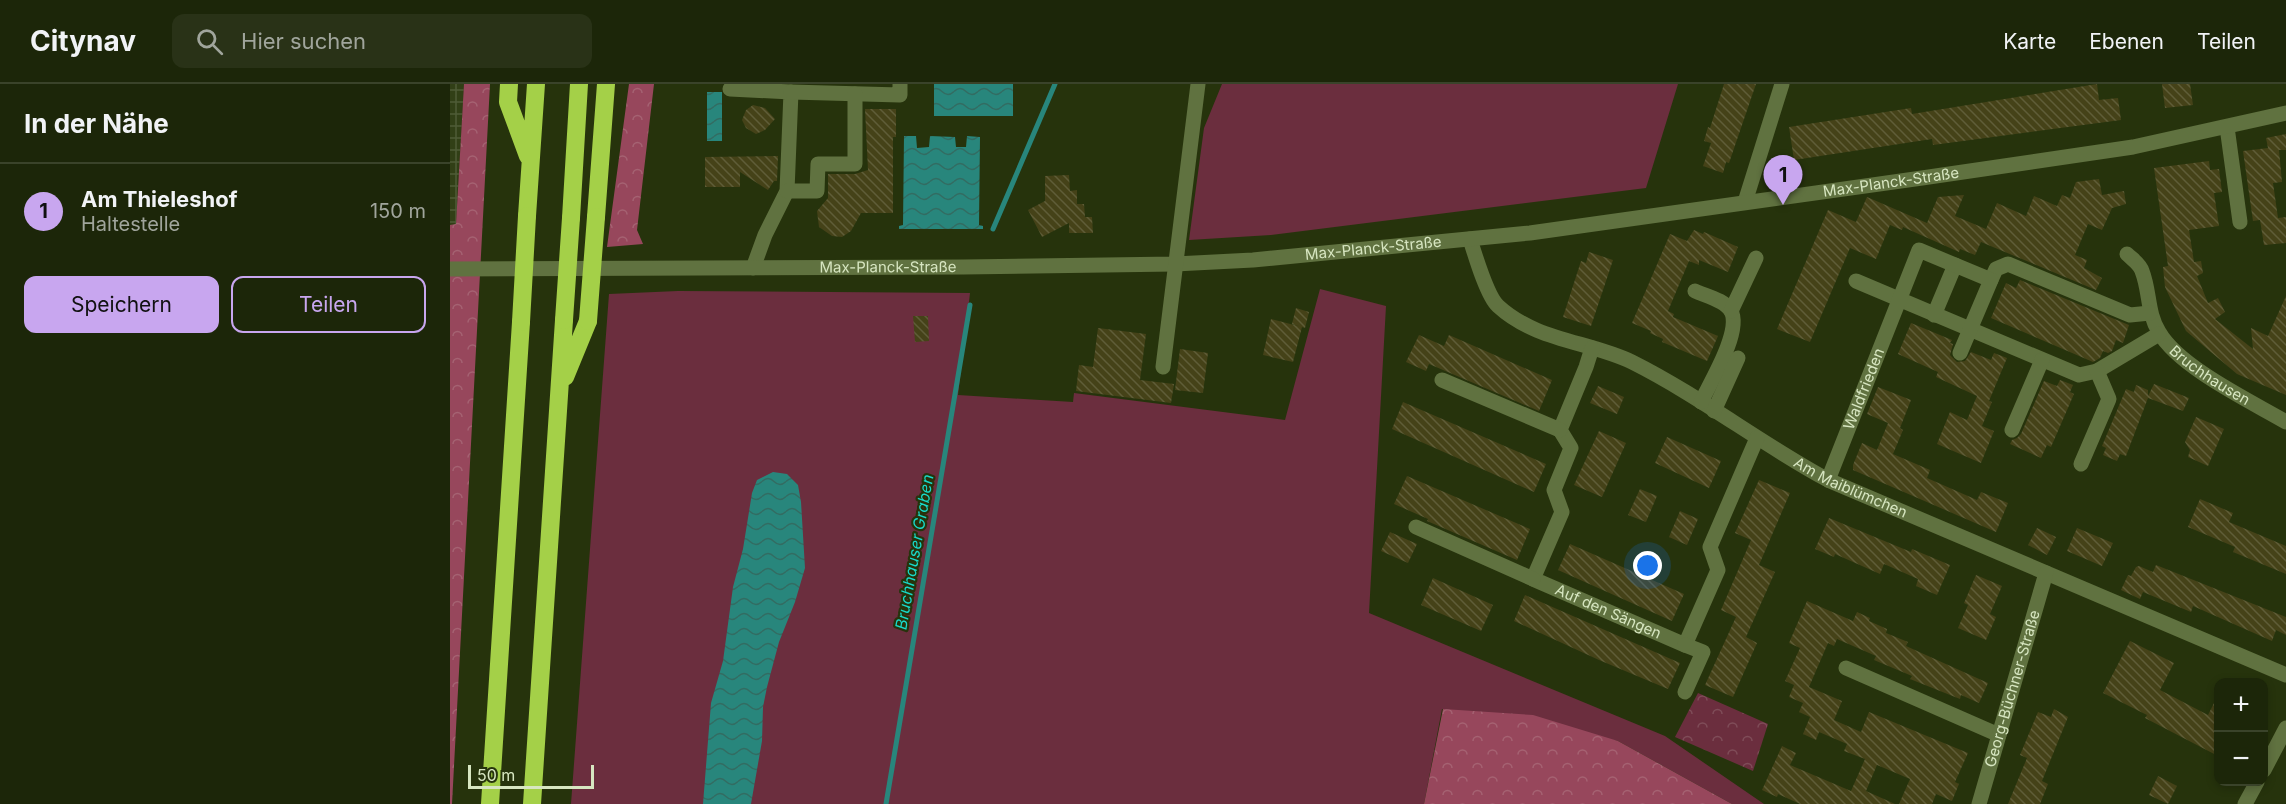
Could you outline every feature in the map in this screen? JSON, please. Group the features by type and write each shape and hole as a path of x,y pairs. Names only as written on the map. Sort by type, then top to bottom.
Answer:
{"highway":[{"path":"509,84 508,102 531,164"},
{"path":"490,804 536,84"},
{"path":"532,804 579,84"},
{"path":"559,393 588,321 606,84"}],"street":[{"path":"730,89 791,92 819,88 855,94 900,95 900,84"},
{"path":"1163,367 1198,84"},
{"path":"1745,202 1782,84"},
{"path":"753,268 765,235 788,191 791,92"},
{"path":"788,191 817,191 819,164 855,164 855,94"},
{"name":"Max-Planck-Straße","path":"450,269 1175,264 1254,260 1530,233 2133,147 2286,113"},
{"path":"2227,127 2240,222"},
{"name":"Am Maiblümchen","path":"1470,239 1479,269 1496,305 1532,329 1630,362 1701,402 1828,480 2286,675"},
{"name":"Waldfrieden","path":"1828,480 1919,250 1991,280"},
{"name":"Bruchhausen","path":"2127,254 2142,268 2150,313 2159,334 2178,354 2200,371 2286,422"},
{"path":"1731,311 1756,258"},
{"path":"1960,353 1996,269 2008,264 2130,315 2150,313"},
{"path":"1934,315 1955,265"},
{"path":"1856,282 2079,375 2097,371 2159,334"},
{"path":"1695,291 1723,303 1731,311 1733,319 1730,342 1701,402"},
{"path":"1560,430 1592,348"},
{"path":"1714,411 1738,358"},
{"path":"2012,430 2042,360"},
{"path":"2081,464 2109,399 2097,371"},
{"path":"1442,380 1560,430 1571,448 1554,490 1562,512 1533,579"},
{"path":"1685,692 1702,652 1685,645 1718,570 1710,546 1757,438"},
{"name":"Auf den Sängen","path":"1416,527 1685,645"},
{"name":"Georg-Büchner-Straße","path":"1979,804 2046,573"},
{"path":"1846,668 1999,735"},
{"path":"2268,762 2286,728"},
{"path":"2246,804 2255,786"}],"shaded area":[{"path":"450,84 464,84 456,225 450,225"}],"green space":[{"path":"464,84 490,84 452,804 450,804 450,225 456,224"},
{"path":"629,84 654,84 637,230 643,244 607,247"},
{"path":"1222,84 1678,84 1646,188 1271,235 1189,240 1204,128"},
{"path":"1320,289 1386,306 1369,613 1665,736 1764,804 1732,804 1618,741 1442,709 1424,804 571,804 609,294 678,291 970,293 958,395 1073,402 1074,393 1285,420"},
{"path":"1698,693 1768,724 1753,771 1675,737"},
{"path":"1443,709 1533,715 1618,741 1732,804 1424,804"}],"water":[{"path":"934,84 1013,84 1013,116 934,116"},
{"path":"707,92 722,92 722,141 707,141"},
{"path":"904,136 916,136 917,148 929,147 930,136 955,137 956,147 966,147 967,136 980,137 979,225 983,226 983,229 899,229 899,226 903,225"},
{"path":"773,472 787,474 798,485 805,568 795,602 779,642 767,687 763,707 762,741 751,804 703,804 711,703 723,661 733,587 743,549 752,493 757,480"}],"building":[{"path":"1724,84 1756,84 1729,163 1726,162 1723,173 1703,166 1711,143 1704,141"},
{"path":"2097,84 2099,100 2118,98 2121,120 1933,145 1932,139 1794,160 1789,127 1911,108 1912,114"},
{"path":"2162,84 2190,84 2193,105 2165,108"},
{"path":"753,105 765,108 775,119 765,130 756,134 746,128 742,120 746,110"},
{"path":"865,109 896,109 896,137 893,137 893,213 861,213 851,231 842,237 832,236 819,227 817,211 828,198 828,174 855,174 868,170"},
{"path":"2286,134 2286,150 2279,150 2282,182 2273,183 2278,218 2286,217 2286,243 2264,245 2260,220 2253,221 2243,151 2268,148 2266,138"},
{"path":"778,156 777,181 774,181 768,190 740,172 740,187 705,187 705,157"},
{"path":"2209,161 2210,170 2219,169 2222,192 2214,193 2219,226 2189,230 2194,262 2201,261 2203,273 2197,276 2208,303 2218,298 2225,312 2215,319 2253,349 2251,328 2268,336 2286,296 2286,395 2237,374 2186,331 2165,287 2163,267 2168,266 2154,168"},
{"path":"1069,175 1070,191 1077,190 1077,204 1084,204 1085,217 1092,217 1093,233 1069,233 1069,223 1042,237 1028,210 1045,201 1045,176"},
{"path":"2099,179 2102,195 2124,191 2126,204 2112,208 2102,230 2088,224 2075,255 2087,260 2084,268 2102,278 2096,290 1981,242 1975,255 1960,249 1959,252 1903,227 1902,230 1890,225 1876,259 1850,248 1810,342 1777,329 1828,210 1856,222 1867,197 1927,223 1938,197 1964,195 1955,216 1986,229 1997,203 2026,216 2034,196 2057,206 2062,195 2070,198 2076,182"},
{"path":"1694,230 1738,247 1728,272 1699,260 1699,265 1689,261 1668,311 1674,314 1673,317 1718,336 1707,361 1662,342 1663,339 1650,333 1651,331 1632,323 1670,234 1687,241"},
{"path":"1589,252 1613,260 1591,326 1563,317 1581,261 1586,263"},
{"path":"2020,280 2129,325 2123,343 2116,340 2112,351 2108,353 2103,351 2100,358 2093,362 1991,318 2006,283 2016,288"},
{"path":"1296,308 1309,312 1305,328 1292,324"},
{"path":"913,316 928,316 929,341 915,342"},
{"path":"1271,319 1302,327 1293,362 1263,355"},
{"path":"1911,323 1952,340 1950,355 1957,362 1965,361 1971,352 1991,360 1994,353 2007,358 1989,401 1992,402 1982,426 1994,431 1981,463 1937,444 1950,412 1967,420 1977,396 1936,377 1938,372 1898,354"},
{"path":"1098,328 1146,334 1140,380 1174,384 1171,403 1076,391 1079,365 1093,367"},
{"path":"1419,335 1444,346 1449,335 1552,380 1539,411 1429,364 1426,371 1406,362"},
{"path":"1180,349 1208,353 1203,393 1175,390"},
{"path":"2060,380 2073,385 2070,392 2074,394 2051,447 2047,445 2041,458 2010,444 2021,434 2044,381 2057,386"},
{"path":"2154,384 2189,398 2183,411 2148,398 2126,456 2120,454 2117,461 2103,455 2106,448 2102,446 2126,389 2134,392 2136,385 2148,390 2148,396"},
{"path":"1598,386 1624,397 1617,414 1590,403"},
{"path":"1878,387 1911,400 1900,428 1903,430 1893,454 1930,470 1927,478 1977,500 1981,492 2008,503 1996,532 1853,470 1862,443 1877,450 1888,423 1867,414"},
{"path":"1403,402 1546,464 1534,492 1392,429"},
{"path":"2196,417 2224,429 2208,466 2188,457 2190,450 2185,442"},
{"path":"1599,431 1626,443 1602,497 1574,485"},
{"path":"1667,437 1721,461 1709,488 1655,463"},
{"path":"1407,476 1530,529 1517,560 1394,504"},
{"path":"1759,480 1790,493 1759,565 1775,572 1746,637 1757,643 1733,697 1705,685 1736,617 1721,610 1751,540 1735,533"},
{"path":"1640,489 1657,496 1646,522 1628,515"},
{"path":"2200,499 2233,513 2229,522 2286,546 2286,574 2233,552 2235,547 2188,527"},
{"path":"1680,511 1698,519 1687,545 1669,537"},
{"path":"1829,518 1911,552 1912,549 1950,565 1937,595 1916,586 1918,579 1884,564 1880,574 1835,554 1834,557 1815,549"},
{"path":"2037,528 2056,537 2047,555 2028,545"},
{"path":"2077,528 2113,543 2102,566 2067,551"},
{"path":"1390,532 1417,544 1408,563 1381,551"},
{"path":"1570,544 1684,594 1672,621 1558,570"},
{"path":"2156,565 2286,617 2286,635 2276,630 2272,641 2193,606 2191,612 2143,592 2140,599 2121,590 2128,575 2131,576 2136,567 2139,566 2153,572"},
{"path":"1976,575 2002,586 1990,614 1996,617 1986,640 1958,628 1968,605 1964,603"},
{"path":"1433,578 1493,605 1481,631 1421,605"},
{"path":"1525,595 1680,663 1668,689 1514,621"},
{"path":"1807,601 1853,621 1857,612 1870,618 1869,621 1887,629 1886,633 1908,642 1906,646 1988,683 1979,703 1961,695 1960,699 1910,679 1912,676 1874,660 1876,656 1837,639 1834,646 1828,643 1809,687 1842,701 1834,720 1861,732 1869,712 1968,753 1955,782 1959,784 1952,801 1936,794 1932,804 1899,804 1910,779 1877,765 1866,791 1895,804 1800,804 1762,790 1782,746 1796,753 1790,765 1851,791 1865,759 1844,751 1847,744 1819,732 1816,740 1803,734 1810,717 1799,712 1803,703 1789,697 1794,685 1785,681 1800,648 1789,643"},
{"path":"2130,641 2174,663 2160,690 2208,715 2214,703 2214,754 2145,718 2147,715 2103,693"},
{"path":"2054,709 2068,717 2042,781 2048,784 2040,804 2008,804 2027,758 2020,755 2038,712 2051,717"},
{"path":"2158,776 2177,786 2168,804 2149,795"}],"waterway":[{"name":"Bruchhauser Graben","path":"993,229 1055,84"},
{"name":"Bruchhauser Graben","path":"886,804 970,305"}],"place":[{"name":"Am Thieleshof","path":"1783,205"}]}
